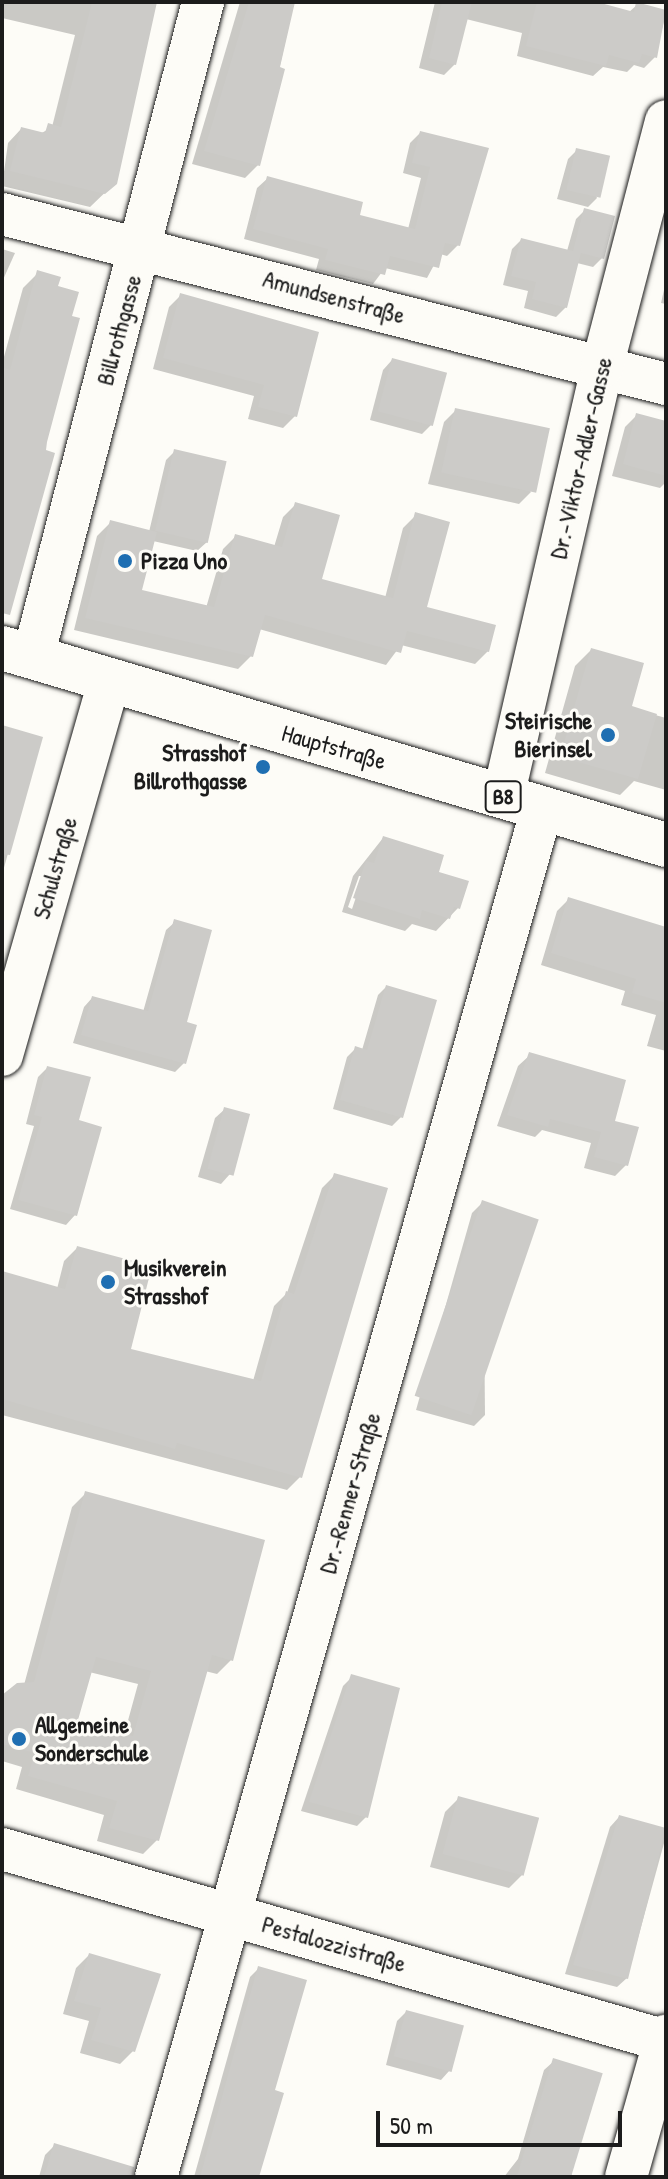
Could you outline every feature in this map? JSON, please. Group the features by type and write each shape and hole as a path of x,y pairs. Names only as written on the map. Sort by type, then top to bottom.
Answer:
{"main road":[{"name":"Hauptstraße","path":"18,652 666,845"}],"street":[{"name":"Billrothgasse","path":"18,652 141,246 203,2"},
{"name":"Dr.-Viktor-Adler-Gasse","path":"523,803 602,367 666,121"},
{"name":"Amundsenstraße","path":"2,214 141,246 666,384"},
{"name":"Schulstraße","path":"2,1055 109,681"},
{"name":"Dr.-Renner-Straße","path":"156,2177 232,1915 523,803"},
{"name":"Pestalozzistraße","path":"2,1849 666,2039"},
{"path":"626,2177 666,2039"}],"building":[{"path":"92,2 157,2 117,184 105,194 10,171 21,127 45,133 48,123 61,127"},
{"path":"249,2 295,2 280,67 285,69 260,166 204,151"},
{"path":"442,2 472,2 456,65 429,58"},
{"path":"537,2 597,2 634,12 636,2 666,10 657,58 642,54 639,63 609,55 606,66 526,46"},
{"path":"420,131 489,148 460,246 445,243 439,268 390,256 385,275 325,260 328,249 253,229 267,176 363,202 360,215 415,229 430,167 412,163"},
{"path":"576,148 610,156 600,198 566,190"},
{"path":"584,208 615,216 604,259 581,253 567,308 532,299 536,282 511,276 521,238 573,251"},
{"path":"37,270 61,277 58,286 79,292 72,316 80,318 47,442 46,450 55,453 10,615 2,613 2,367 10,370"},
{"path":"180,293 319,332 297,417 258,407 264,385 163,358"},
{"path":"392,358 447,373 433,426 378,411"},
{"path":"455,408 550,428 536,493 441,473"},
{"path":"636,413 666,421 666,476 623,464"},
{"path":"174,449 227,461 208,543 155,531"},
{"path":"295,502 340,515 322,579 393,598 415,512 450,522 427,607 496,625 489,652 407,631 401,653 265,615 253,657 85,618 110,520 157,532 142,590 214,607 235,534 282,547"},
{"name":"Steirische Bierinsel","path":"591,648 644,663 632,706 657,714 638,779 560,757"},
{"path":"2,725 43,737 10,855 2,854"},
{"path":"383,836 444,855 439,872 469,881 460,909 454,907 450,919 422,910 420,919 353,898 366,861 374,863"},
{"path":"568,897 666,927 666,1003 632,993 636,979 551,953"},
{"path":"174,919 212,930 187,1022 197,1025 186,1064 81,1035 92,996 148,1011"},
{"path":"386,985 437,1000 403,1118 340,1100 355,1046 367,1050"},
{"path":"529,1052 626,1080 615,1121 639,1127 628,1166 594,1157 601,1132 550,1119 548,1127 507,1115"},
{"path":"47,1066 91,1077 79,1120 102,1127 77,1216 18,1200 42,1117 34,1115"},
{"path":"224,1107 250,1114 234,1176 207,1169"},
{"path":"334,1173 388,1188 302,1478 177,1443 175,1449 2,1399 2,1271 65,1289 77,1246 152,1266 131,1349 261,1381 286,1291 294,1294"},
{"path":"482,1200 539,1220 471,1415 415,1396"},
{"path":"85,1491 265,1540 233,1661 212,1655 159,1841 109,1828 117,1801 28,1776 35,1753 2,1744 2,1695 17,1683 34,1682","holes":["96,1657 151,1671 133,1736 78,1720"]},
{"path":"351,1674 400,1688 368,1818 309,1802"},
{"path":"458,1796 539,1818 524,1876 442,1854"},
{"path":"619,1815 666,1828 628,1979 573,1965"},
{"path":"89,1953 161,1974 135,2052 91,2040 101,2008 74,2001"},
{"path":"258,1966 307,1980 275,2090 284,2093 259,2177 200,2177"},
{"path":"406,2010 464,2026 452,2072 394,2056"},
{"path":"553,2058 603,2073 571,2177 517,2177"},
{"path":"54,2143 134,2167 133,2177 44,2177"}],"place":[{"name":"Pizza Uno","path":"125,561"},
{"name":"Steirische Bierinsel","path":"608,735"},
{"name":"Strasshof Billrothgasse","path":"263,767"},
{"name":"Musikverein Strasshof","path":"108,1282"},
{"name":"Allgemeine Sonderschule","path":"19,1739"}]}
